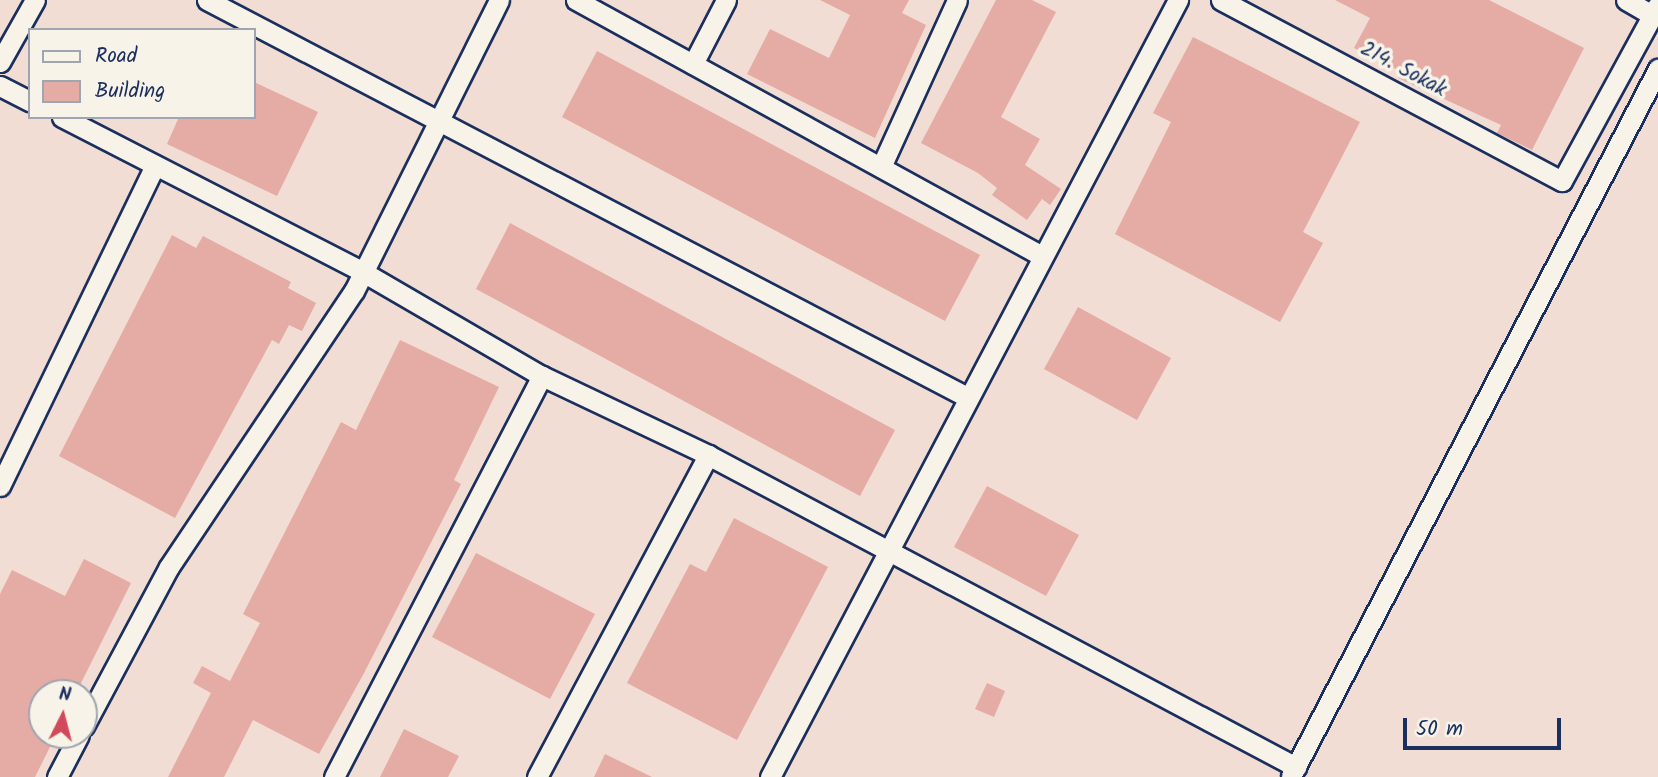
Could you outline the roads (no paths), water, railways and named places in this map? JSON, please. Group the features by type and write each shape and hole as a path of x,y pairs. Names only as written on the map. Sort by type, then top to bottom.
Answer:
{"street":[{"path":"0,62 35,0"},
{"path":"207,0 967,397"},
{"path":"98,700 169,566 363,272 499,0"},
{"path":"576,0 1042,256"},
{"path":"692,64 726,0"},
{"path":"881,167 957,0"},
{"path":"770,777 967,397 1178,0"},
{"name":"214. Sokak","path":"1221,0 1562,181 1655,10"},
{"path":"1626,0 1655,10"},
{"path":"66,119 363,272 542,376 708,455 887,550 1294,772 1658,69"},
{"path":"0,86 28,100"},
{"path":"0,486 155,165"},
{"path":"334,777 542,376"},
{"path":"537,777 708,455"},
{"path":"57,777 72,749"}]}
